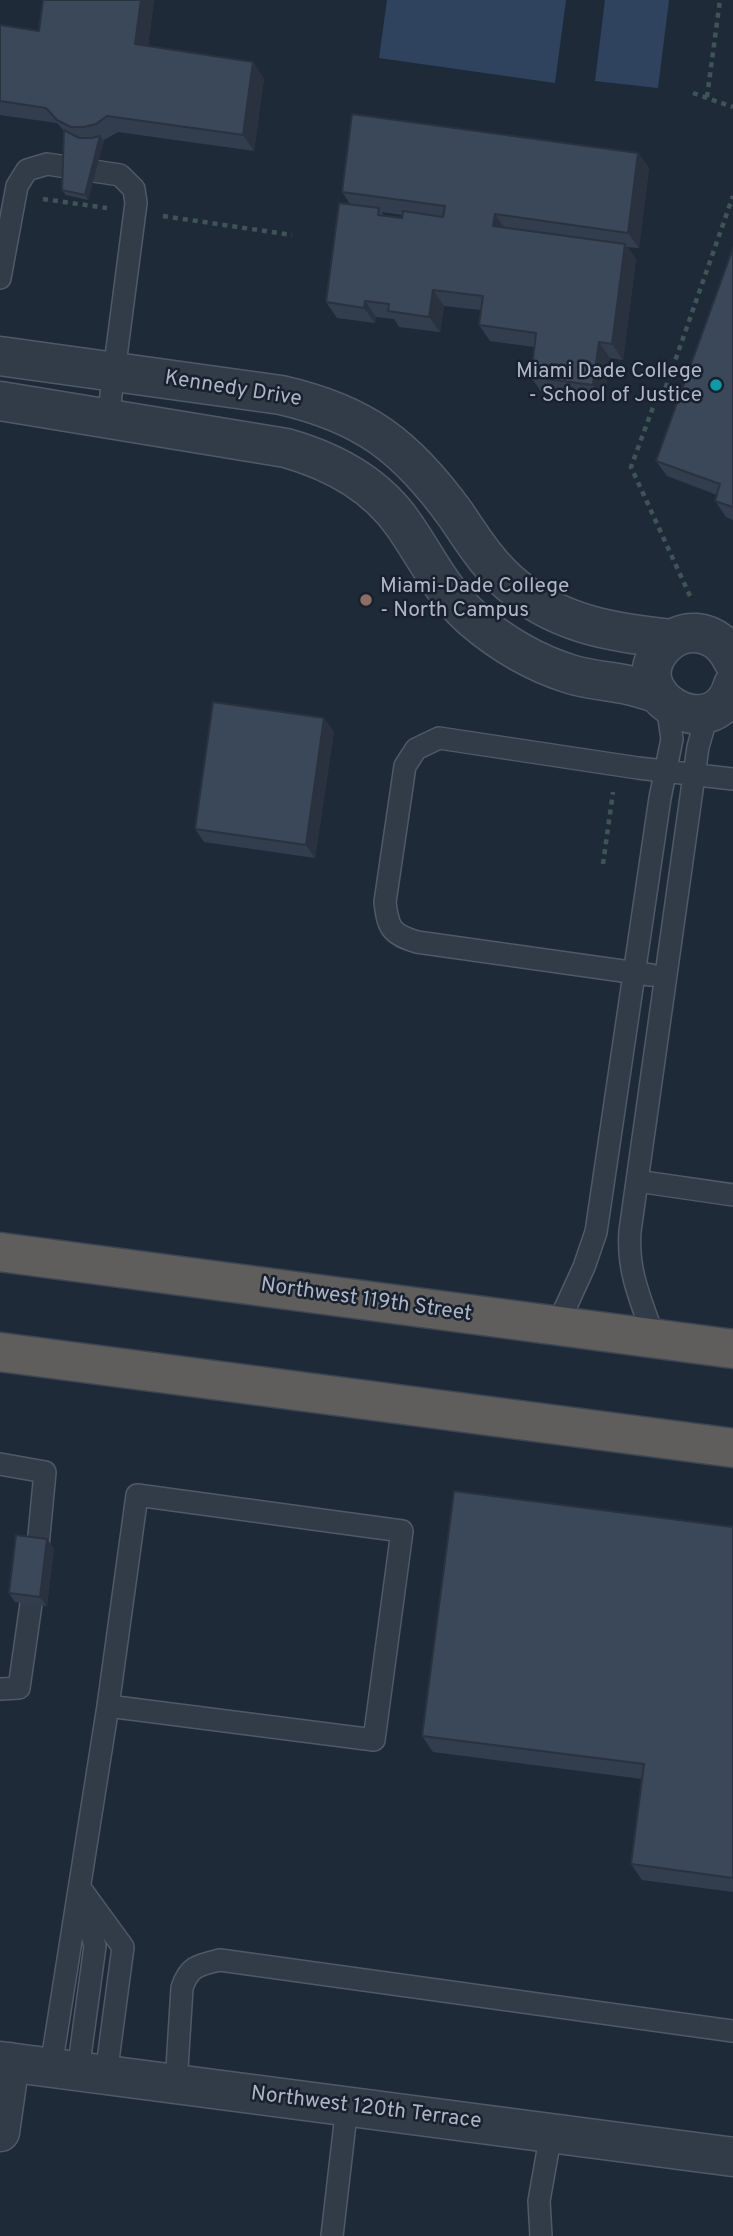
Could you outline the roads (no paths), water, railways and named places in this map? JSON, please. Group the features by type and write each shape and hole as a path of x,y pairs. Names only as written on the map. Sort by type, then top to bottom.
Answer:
{"highway":[{"name":"Northwest 119th Street","path":"0,1252 733,1349"},
{"path":"0,1352 733,1448"}],"street":[{"name":"Kennedy Drive","path":"0,355 281,395 345,414 398,448 442,496 501,576 537,603 564,618 625,634 672,639 692,632 705,634 727,675"},
{"path":"0,401 286,448 329,463 369,487 387,504 404,524 442,586 475,620 535,660 572,675 630,685 686,714 700,715 727,675"},
{"path":"663,700 653,677 653,664 658,652 672,639"},
{"path":"0,2132 5,2061"},
{"name":"Northwest 120th Terrace","path":"5,2061 733,2157"}],"lane":[{"path":"0,278 15,195 27,170 47,164 113,174 125,179 134,189 136,203 107,418"},
{"path":"654,1338 628,1253 698,747 727,675"},
{"path":"557,1326 596,1233 642,974 671,739 663,700"},
{"path":"642,974 417,942 402,937 391,929 385,902 405,766 416,749 439,738 733,779"},
{"path":"637,1181 733,1195"},
{"path":"0,1464 45,1472 38,1546"},
{"path":"79,2071 80,1888 137,1495 402,1531 374,1740 108,1706"},
{"path":"0,1689 19,1688 31,1604"},
{"path":"79,2071 124,1947 80,1888"},
{"path":"176,2084 182,1988 186,1974 201,1965 220,1960 733,2031"},
{"path":"332,2236 347,2106"},
{"path":"541,2236 539,2201 551,2133"}],"water":[{"path":"387,0 566,0 555,83 379,58"},
{"path":"605,0 669,0 658,88 595,81"}],"place":[{"name":"Miami Dade College - School of Justice","path":"716,385"},
{"name":"Miami-Dade College - North Campus","path":"366,600"}]}
